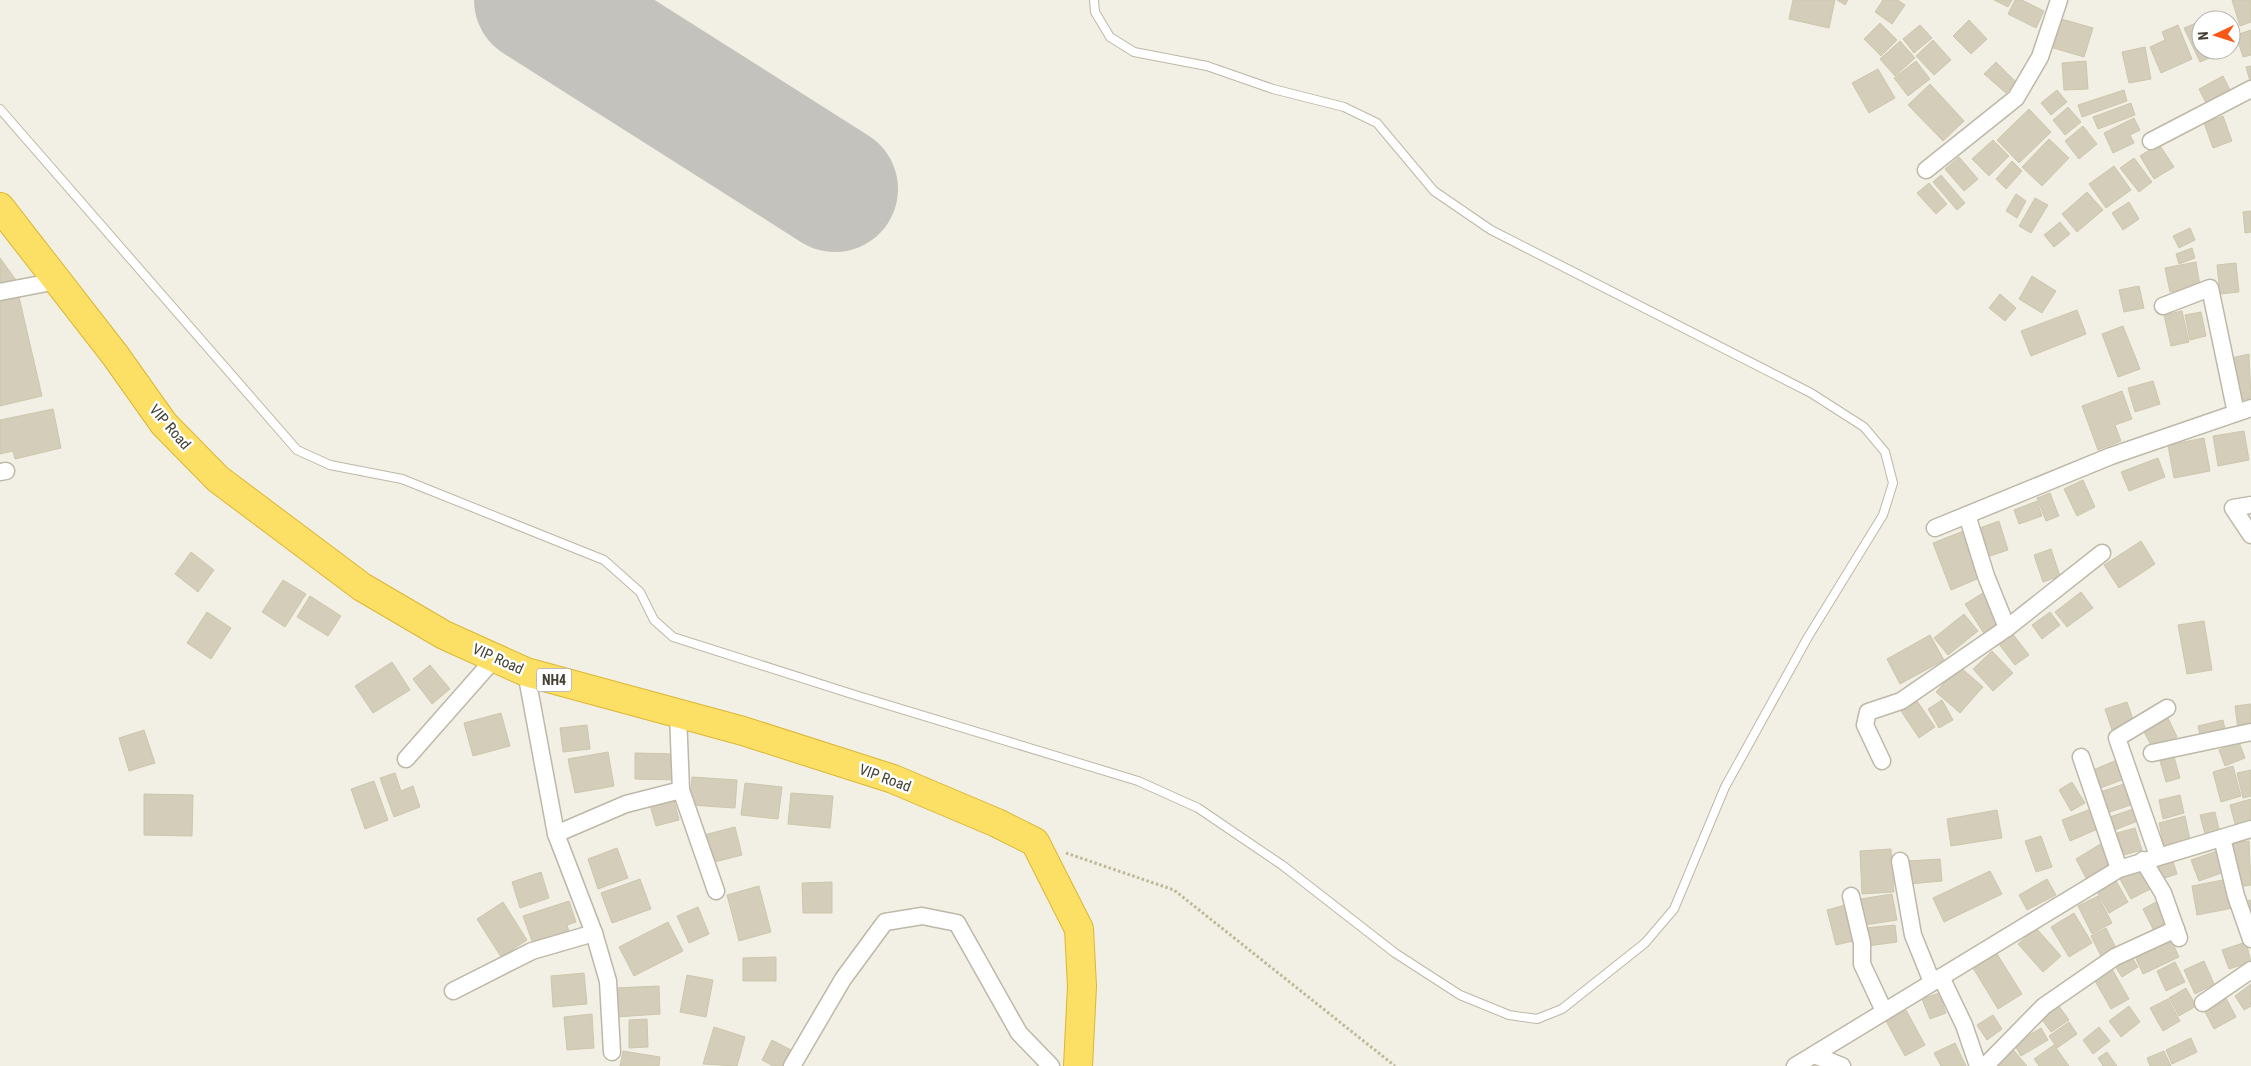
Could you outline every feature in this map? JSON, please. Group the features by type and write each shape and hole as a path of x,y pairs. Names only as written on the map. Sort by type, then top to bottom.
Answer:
{"highway":[{"name":"VIP Road","path":"0,207 115,355 164,424 218,479 362,586 444,635 526,672 743,731 893,779 997,823 1035,842"},
{"path":"1035,842 1079,929 1082,986 1078,1066"}],"street":[{"path":"1926,170 2016,98 2040,57 2060,0"},
{"path":"2152,141 2251,89"},
{"path":"0,292 57,281"},
{"path":"1935,528 2111,456 2243,410 2210,288 2163,306"},
{"path":"2251,504 2233,508 2251,535"},
{"path":"1967,515 1986,576 2007,628"},
{"path":"1882,760 1865,725 1868,712 1901,701 2007,628 2102,553"},
{"path":"406,759 495,658"},
{"path":"526,672 556,834 594,934 608,981 612,1052"},
{"path":"1985,1066 2044,1006 2115,957 2177,934 2150,858 2117,738 2166,708"},
{"path":"678,714 681,790 716,891"},
{"path":"2152,753 2251,732"},
{"path":"2081,757 2120,868"},
{"path":"556,834 626,804 681,790"},
{"path":"1795,1066 2120,868 2251,829"},
{"path":"2222,838 2236,896 2251,939"},
{"path":"1900,860 1913,935 1936,980 1964,1025 1978,1066"},
{"path":"1850,896 1862,943 1862,964 1884,1012"},
{"path":"792,1066 843,979 885,922 922,916 957,924 1019,1033 1051,1066"},
{"path":"453,991 532,951 594,934"},
{"path":"2203,1003 2251,970"},
{"path":"1814,1055 1842,1066"}],"lane":[{"path":"0,109 297,450 330,464 402,478 604,560 640,592 654,620 673,637 855,696 1138,781 1198,808 1282,865 1395,953 1460,995 1509,1015 1538,1018 1562,1009 1645,944 1674,909 1725,787 1808,637 1883,515 1893,483 1884,452 1864,427 1811,393 1491,230 1434,191 1377,123 1344,107 1273,88 1206,66 1134,52 1110,37 1095,12 1094,0"}],"path":[{"path":"1035,842 1174,890 1395,1066"}],"building":[{"path":"1793,0 1835,0 1829,28 1789,19"},
{"path":"1837,0 1848,0 1845,5"},
{"path":"1883,0 1898,0 1905,5 1892,24 1875,12"},
{"path":"1994,0 2012,0 2008,7"},
{"path":"2015,0 2022,0 2044,11 2036,28 2008,14"},
{"path":"2232,0 2251,0 2251,22 2241,26 2241,10 2235,10"},
{"path":"2058,18 2093,28 2084,57 2050,47"},
{"path":"1969,20 1987,39 1971,54 1953,36"},
{"path":"1880,23 1897,40 1881,56 1864,39"},
{"path":"1920,25 1932,38 1914,53 1903,39"},
{"path":"2178,25 2191,59 2161,73 2150,47 2165,40 2162,32"},
{"path":"2191,25 2191,43 2184,28"},
{"path":"2251,30 2251,55 2243,57 2241,33"},
{"path":"1933,40 1951,60 1934,75 1916,56"},
{"path":"1900,41 1915,58 1895,76 1880,59"},
{"path":"2145,47 2151,79 2129,83 2122,52"},
{"path":"1916,61 1930,79 1908,96 1894,78"},
{"path":"2086,61 2088,89 2064,90 2062,63"},
{"path":"1996,62 2017,83 2006,93 1984,74"},
{"path":"2251,66 2251,85 2246,67"},
{"path":"1878,69 1895,98 1869,113 1852,83"},
{"path":"2223,76 2231,92 2207,105 2199,89"},
{"path":"1930,84 1964,121 1943,141 1908,105"},
{"path":"2057,90 2067,102 2051,115 2041,103"},
{"path":"2124,90 2127,101 2082,117 2078,105"},
{"path":"2131,103 2135,115 2098,129 2093,117"},
{"path":"2068,107 2081,122 2065,135 2053,120"},
{"path":"2029,109 2051,132 2019,163 1997,140"},
{"path":"2223,116 2232,141 2213,148 2204,123"},
{"path":"2134,118 2140,130 2130,135 2134,143 2113,153 2104,133"},
{"path":"2083,126 2097,144 2079,159 2065,141"},
{"path":"2049,139 2069,158 2042,186 2022,167"},
{"path":"1993,140 2009,156 1989,176 1972,159"},
{"path":"2159,144 2174,167 2154,179 2140,156"},
{"path":"1959,157 1978,179 1964,191 1945,169"},
{"path":"2134,158 2152,182 2139,192 2120,168"},
{"path":"2012,161 2022,171 2006,189 1996,179"},
{"path":"2114,166 2131,190 2106,208 2089,184"},
{"path":"1941,175 1965,203 1957,210 1933,182"},
{"path":"1929,183 1947,204 1936,214 1917,193"},
{"path":"2087,192 2103,210 2077,232 2062,214"},
{"path":"2016,194 2026,201 2017,218 2006,211"},
{"path":"2035,198 2048,205 2031,233 2019,226"},
{"path":"2129,202 2139,219 2123,230 2112,213"},
{"path":"2251,211 2251,232 2245,233 2243,212"},
{"path":"2060,222 2070,234 2054,247 2044,235"},
{"path":"2190,228 2195,240 2179,248 2173,236"},
{"path":"2192,248 2195,258 2179,264 2176,254"},
{"path":"0,258 16,280 0,284"},
{"path":"2196,262 2200,286 2170,292 2165,268"},
{"path":"2236,263 2239,292 2220,294 2217,265"},
{"path":"2032,276 2056,291 2042,313 2019,299"},
{"path":"2139,286 2144,308 2124,312 2119,290"},
{"path":"2000,294 2016,308 2005,321 1989,308"},
{"path":"19,297 42,396 0,406 0,302"},
{"path":"2077,310 2086,334 2031,356 2021,331"},
{"path":"2182,311 2189,342 2171,346 2164,315"},
{"path":"2201,312 2206,336 2190,340 2185,315"},
{"path":"2123,326 2140,369 2118,377 2102,334"},
{"path":"2249,354 2251,398 2236,401 2227,359"},
{"path":"2153,381 2160,404 2135,412 2128,388"},
{"path":"2122,391 2132,419 2115,425 2121,441 2098,450 2082,406"},
{"path":"53,409 61,448 15,459 13,451 0,454 0,420"},
{"path":"2244,431 2249,460 2218,466 2213,436"},
{"path":"2204,438 2210,471 2174,478 2168,445"},
{"path":"2158,458 2165,477 2129,491 2121,472"},
{"path":"2083,480 2095,507 2077,516 2064,489"},
{"path":"2050,493 2059,516 2046,521 2037,498"},
{"path":"2037,501 2042,516 2019,524 2014,510"},
{"path":"1999,521 2008,550 1984,558 1974,530"},
{"path":"1966,530 1984,576 1951,590 1933,543"},
{"path":"2141,541 2155,564 2119,588 2104,565"},
{"path":"2051,549 2060,576 2043,582 2034,555"},
{"path":"191,552 214,570 198,592 175,574"},
{"path":"283,580 306,594 285,627 262,612"},
{"path":"2081,592 2093,608 2067,627 2055,612"},
{"path":"1983,593 2003,624 1985,635 1965,604"},
{"path":"310,596 341,616 328,636 297,617"},
{"path":"207,612 231,628 211,659 187,643"},
{"path":"2050,612 2060,625 2042,639 2032,625"},
{"path":"1964,614 1978,631 1948,655 1934,638"},
{"path":"2204,621 2212,670 2187,674 2178,625"},
{"path":"2012,633 2029,655 2015,665 1998,643"},
{"path":"1930,635 1944,660 1900,684 1887,659"},
{"path":"1992,651 2013,673 1993,691 1973,669"},
{"path":"392,662 410,690 373,713 355,686"},
{"path":"430,665 450,689 432,704 413,679"},
{"path":"1959,666 1983,687 1960,713 1936,692"},
{"path":"1942,700 1953,720 1939,728 1928,709"},
{"path":"1917,701 1935,727 1919,738 1901,711"},
{"path":"2127,702 2135,725 2113,733 2105,709"},
{"path":"2251,704 2251,728 2238,730 2235,706"},
{"path":"501,713 510,746 473,756 464,723"},
{"path":"2168,718 2177,737 2153,749 2143,730"},
{"path":"2223,720 2226,734 2201,740 2198,726"},
{"path":"587,725 590,749 563,752 560,728"},
{"path":"144,730 155,763 129,771 119,738"},
{"path":"2239,742 2245,758 2225,766 2219,750"},
{"path":"2172,750 2180,778 2166,782 2158,754"},
{"path":"608,752 614,786 575,793 568,759"},
{"path":"635,753 676,754 676,780 635,779"},
{"path":"2119,759 2127,778 2098,789 2091,771"},
{"path":"2233,766 2241,796 2221,802 2213,772"},
{"path":"2251,770 2251,796 2243,798 2237,773"},
{"path":"395,773 401,791 413,786 420,807 394,817 380,778"},
{"path":"692,777 737,780 735,808 690,805"},
{"path":"374,781 388,820 365,829 351,789"},
{"path":"2072,782 2085,803 2071,811 2059,790"},
{"path":"745,783 782,787 778,819 741,815"},
{"path":"2127,783 2134,804 2101,815 2094,794"},
{"path":"791,793 833,796 830,828 788,824"},
{"path":"144,794 193,795 192,836 144,835"},
{"path":"2180,795 2184,813 2163,819 2159,800"},
{"path":"673,796 679,820 656,826 649,802"},
{"path":"2251,799 2251,825 2236,828 2230,805"},
{"path":"2091,809 2100,828 2070,841 2062,820"},
{"path":"2133,809 2138,821 2112,831 2107,818"},
{"path":"1997,810 2002,838 1951,846 1947,819"},
{"path":"2215,812 2220,834 2206,838 2200,815"},
{"path":"2185,816 2190,840 2164,846 2159,823"},
{"path":"735,827 742,855 711,863 704,835"},
{"path":"2135,828 2142,850 2124,855 2117,833"},
{"path":"2041,836 2052,867 2036,872 2025,841"},
{"path":"2249,841 2251,885 2238,887 2233,843"},
{"path":"2102,843 2113,862 2086,878 2076,859"},
{"path":"617,848 628,878 598,889 588,859"},
{"path":"1891,849 1894,892 1862,894 1860,851"},
{"path":"2220,850 2227,871 2199,881 2191,860"},
{"path":"2172,858 2177,874 2156,881 2151,865"},
{"path":"1940,859 1942,881 1909,884 1908,861"},
{"path":"2145,866 2156,886 2131,899 2120,879"},
{"path":"1990,871 2002,894 1944,922 1933,898"},
{"path":"541,872 549,898 520,908 512,882"},
{"path":"640,879 651,909 612,923 601,893"},
{"path":"2047,879 2056,895 2027,910 2019,895"},
{"path":"2228,879 2233,908 2197,915 2192,886"},
{"path":"2116,881 2128,902 2109,913 2097,892"},
{"path":"832,882 832,913 803,913 802,883"},
{"path":"759,886 771,932 739,941 727,895"},
{"path":"1892,894 1897,920 1865,925 1860,899"},
{"path":"2098,896 2112,923 2092,934 2078,906"},
{"path":"2251,900 2251,922 2246,901"},
{"path":"569,901 576,922 567,925 569,932 533,944 523,916"},
{"path":"2158,901 2169,926 2155,933 2143,909"},
{"path":"503,902 527,940 501,957 477,919"},
{"path":"1845,905 1853,941 1836,945 1827,910"},
{"path":"698,907 709,934 689,943 677,916"},
{"path":"2074,913 2092,943 2069,957 2051,927"},
{"path":"668,922 683,951 634,976 619,947"},
{"path":"1895,925 1897,942 1867,946 1865,928"},
{"path":"2036,928 2061,956 2043,972 2018,944"},
{"path":"2106,928 2118,952 2103,960 2091,936"},
{"path":"2169,935 2179,957 2143,974 2133,952"},
{"path":"2246,942 2251,962 2229,969 2222,950"},
{"path":"1997,954 2022,994 1998,1009 1973,968"},
{"path":"2131,956 2138,967 2122,977 2115,966"},
{"path":"776,957 776,981 743,981 743,958"},
{"path":"2204,961 2214,984 2195,994 2184,970"},
{"path":"2175,962 2185,982 2166,991 2157,971"},
{"path":"2112,969 2129,999 2111,1009 2094,979"},
{"path":"584,973 587,1004 553,1007 551,976"},
{"path":"687,975 713,980 706,1017 680,1012"},
{"path":"2251,984 2251,1006 2244,1010 2235,996"},
{"path":"659,986 660,1014 616,1017 615,988"},
{"path":"2186,988 2196,1006 2179,1016 2169,998"},
{"path":"1939,993 1946,1013 1930,1019 1922,999"},
{"path":"2226,998 2236,1017 2214,1029 2204,1010"},
{"path":"2168,999 2180,1021 2163,1031 2150,1008"},
{"path":"2059,1006 2069,1020 2051,1032 2041,1018"},
{"path":"2129,1006 2140,1022 2121,1037 2109,1021"},
{"path":"1906,1010 1925,1045 1905,1056 1886,1021"},
{"path":"592,1014 594,1048 567,1050 564,1017"},
{"path":"1993,1015 2002,1029 1987,1040 1977,1025"},
{"path":"647,1019 648,1047 629,1048 629,1020"},
{"path":"2069,1022 2077,1034 2057,1048 2049,1036"},
{"path":"714,1027 745,1037 737,1066 703,1064"},
{"path":"2099,1027 2110,1041 2093,1054 2083,1040"},
{"path":"2041,1028 2048,1040 2021,1056 2014,1044"},
{"path":"2191,1038 2197,1052 2172,1064 2166,1050"},
{"path":"772,1040 791,1050 783,1066 773,1066 762,1060"},
{"path":"1955,1043 1966,1066 1941,1066 1934,1053"},
{"path":"2054,1045 2069,1066 2039,1066 2034,1059"},
{"path":"2010,1046 2027,1066 1987,1066"},
{"path":"623,1051 660,1057 659,1066 620,1066"},
{"path":"2164,1051 2171,1066 2150,1066 2147,1058"},
{"path":"2107,1052 2117,1066 2103,1066 2098,1058"}],"runway":[{"path":"537,0 835,189"}]}
